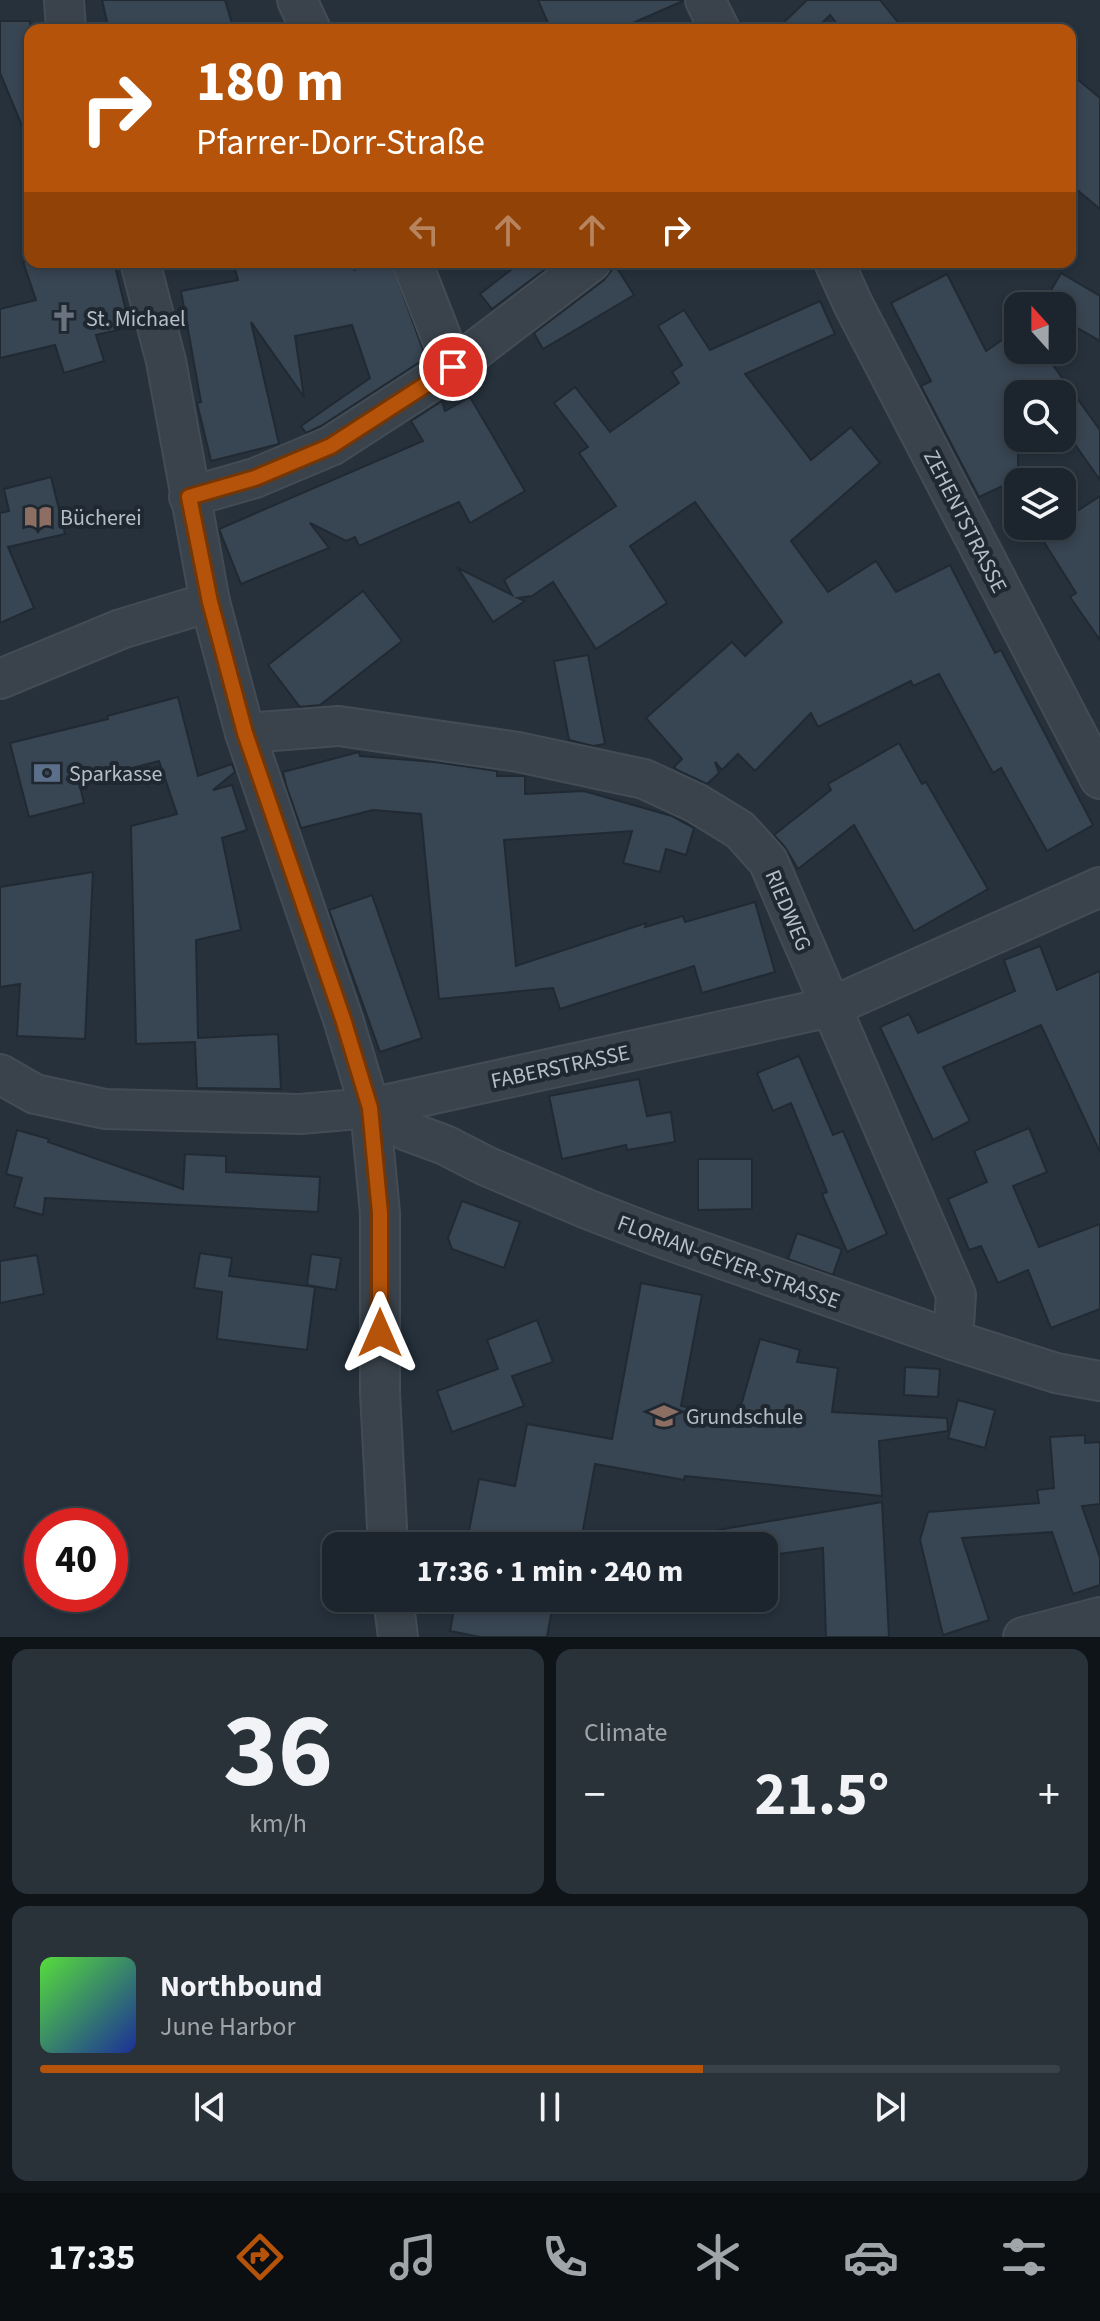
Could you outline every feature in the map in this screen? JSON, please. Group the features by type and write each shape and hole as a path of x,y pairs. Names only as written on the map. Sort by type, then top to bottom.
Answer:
{"street":[{"path":"64,0 66,24"},
{"path":"297,0 308,24"},
{"path":"705,0 717,24"},
{"path":"142,268 166,361 210,602 245,733 343,1019 370,1108 380,1213 380,1393 387,1532"},
{"path":"414,268 453,367"},
{"path":"189,497 255,478 331,446 453,367 583,268"},
{"name":"ZEHENTSTRASSE","path":"837,268 1100,779"},
{"path":"0,679 121,629 210,602"},
{"name":"RIEDWEG","path":"245,733 339,726 518,752 644,779 696,803 740,830 768,861 956,1295 953,1340"},
{"name":"FABERSTRASSE","path":"0,1074 35,1094 105,1109 300,1114 370,1108 831,1007 1100,887"},
{"name":"FLORIAN-GEYER-STRASSE","path":"370,1108 407,1131 587,1209 825,1297 953,1340 1056,1373 1100,1381"},
{"path":"395,1612 398,1637"},
{"path":"1023,1637 1100,1617"}],"building":[{"path":"102,0 225,0 232,24 108,24"},
{"path":"538,0 683,0 631,24 548,24"},
{"path":"807,0 880,0 899,24 837,24 830,15 821,24 782,24"},
{"path":"0,21 30,21 30,24 24,24 24,131 0,73"},
{"path":"1076,78 1100,98 1100,209 1076,189"},
{"name":"St. Michael","path":"25,268 115,268 130,327 96,335 104,361 64,373 55,345 0,358 0,309 36,300"},
{"path":"235,268 393,268 426,358 306,433 301,426 370,378 352,325 295,336 304,397 251,322 279,444 211,461 197,403 201,402 181,291 238,280"},
{"path":"513,268 547,268 492,309 480,294"},
{"path":"617,268 634,295 543,349 534,333 604,280"},
{"path":"1061,273 1100,296 1100,341 1076,327 1076,292 1050,292"},
{"path":"947,274 986,351 1004,339 1004,364 1052,364 1064,380 1004,380 1004,452 1019,452 1018,468 1004,468 1004,485 979,497 921,386 931,381 891,303"},
{"path":"820,301 835,334 745,374 811,460 851,427 880,463 791,541 828,592 876,561 896,592 950,565 995,653 1001,650 1093,825 1047,851 1001,768 993,773 939,674 913,686 911,681 818,727 811,713 755,771 738,754 722,770 715,762 719,773 707,784 677,770 674,767 682,759 646,718 732,642 745,656 782,622 695,502 630,546 667,603 596,649 553,582 532,596 518,598 525,601 493,622 458,568 512,595 504,580 616,506 579,453 588,447 554,403 575,387 610,432 679,383 672,372 682,365 658,326 684,310 710,350"},
{"path":"470,397 525,491 470,523 459,502 359,546 355,537 346,541 310,523 329,548 241,584 219,529 423,441 411,421 442,401 445,411"},
{"path":"1076,397 1100,430 1100,480 1076,446"},
{"path":"51,477 65,534 8,547 34,608 0,623 0,513 9,511 4,489"},
{"path":"1100,496 1100,640 1070,597 1076,593 1043,540 1076,540 1076,512"},
{"path":"363,591 402,641 320,705 300,707 268,665"},
{"path":"588,655 605,744 593,746 569,740 554,661"},
{"path":"178,697 198,776 232,764 235,772 213,790 232,785 247,830 222,838 241,930 196,940 198,1038 278,1034 281,1089 197,1088 195,1042 136,1044 131,826 177,814 159,761 79,782 84,803 29,817 10,743 108,719 107,716"},
{"path":"899,743 922,784 926,782 988,889 914,931 854,825 798,869 774,835 831,790 828,784"},
{"path":"359,752 360,756 497,771 497,776 525,776 525,794 584,791 672,816 694,828 686,855 666,849 660,872 623,863 632,831 504,840 516,966 646,923 645,927 683,916 685,922 755,902 775,972 702,993 694,966 560,1009 553,988 439,999 421,814 373,810 301,828 286,785 283,772"},
{"path":"93,872 85,1039 17,1036 20,984 0,987 0,887"},
{"path":"372,895 422,1038 380,1052 329,910"},
{"path":"1040,946 1057,990 1100,971 1100,1152 1041,1025 943,1067 970,1121 933,1140 880,1027 909,1014 918,1033 1015,991 1004,960"},
{"path":"799,1056 833,1135 843,1131 887,1234 847,1252 822,1194 827,1192 791,1103 773,1111 757,1073"},
{"path":"639,1079 647,1116 671,1112 675,1142 627,1150 626,1145 562,1159 549,1096"},
{"path":"1029,1128 1047,1172 1013,1186 1039,1247 1100,1224 1100,1309 1051,1328 1028,1270 998,1283 981,1246 969,1250 948,1199 987,1182 974,1151"},
{"path":"17,1130 183,1189 185,1154 226,1156 226,1172 320,1177 318,1212 45,1198 43,1215 14,1207 22,1178 6,1174"},
{"path":"698,1159 752,1159 752,1209 698,1210"},
{"path":"462,1201 520,1222 504,1268 452,1249 448,1238"},
{"path":"797,1233 842,1249 833,1275 788,1259"},
{"path":"200,1253 232,1258 229,1276 315,1287 307,1350 217,1339 222,1292 194,1288"},
{"path":"311,1254 341,1258 336,1290 307,1285"},
{"path":"37,1255 44,1294 0,1303 0,1261"},
{"path":"641,1283 702,1295 681,1406 738,1416 760,1339 800,1350 797,1362 838,1368 832,1412 947,1418 948,1431 879,1441 882,1496 685,1476 684,1480 595,1464 583,1532 469,1532 479,1479 515,1486 527,1424 612,1439"},
{"path":"537,1320 553,1362 512,1376 524,1406 452,1432 437,1391 498,1369 487,1340"},
{"path":"905,1367 940,1369 938,1397 904,1395"},
{"path":"958,1400 995,1410 985,1448 948,1438"},
{"path":"1085,1435 1085,1443 1100,1442 1100,1504 1082,1506 1100,1558 1100,1585 1073,1594 1052,1532 962,1538 989,1620 943,1635 920,1540 928,1512 1039,1503 1037,1490 1054,1488 1050,1437"},
{"path":"882,1502 889,1637 826,1637 823,1548 778,1554 778,1532 706,1532"},
{"path":"453,1612 551,1612 547,1637 480,1637 450,1631"}],"place":[{"name":"St. Michael","path":"64,318"},
{"name":"Bücherei","path":"38,517"},
{"name":"Sparkasse","path":"47,773"},
{"name":"Grundschule","path":"664,1416"}],"route":[{"path":"380,1333 380,1213 370,1108 343,1019 245,733 210,602 189,497 255,478 331,446 453,367"}]}
